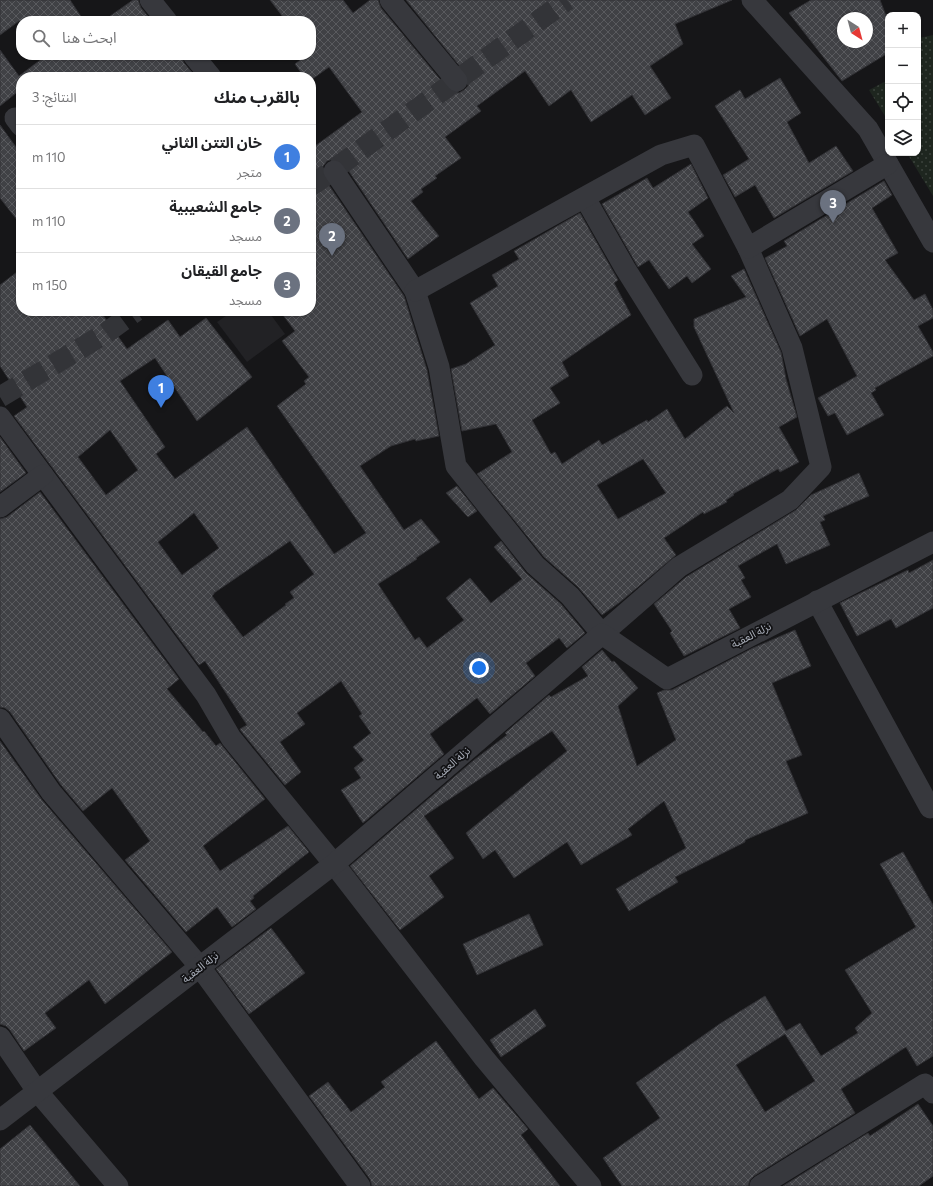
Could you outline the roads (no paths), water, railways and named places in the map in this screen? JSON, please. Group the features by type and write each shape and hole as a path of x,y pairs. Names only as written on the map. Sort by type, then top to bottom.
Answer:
{"street":[{"path":"150,0 162,16"},
{"path":"390,0 457,81"},
{"path":"752,0 868,129 933,242"},
{"path":"197,60 207,72"},
{"path":"334,171 415,291 439,367 456,466 535,565 570,596 602,634 679,567 790,500 820,467 792,348 748,248 694,145 661,155 415,291"},
{"path":"748,248 888,164"},
{"path":"585,198 624,268 692,375"},
{"path":"0,417 206,695 231,738 334,864 484,1058 591,1186"},
{"path":"0,507 43,475"},
{"name":"نزلة العقبة","path":"0,1120 334,864 602,634 666,679 933,542"},
{"path":"817,601 930,808 933,806"},
{"path":"0,720 51,792 200,968 360,1186"},
{"path":"0,1037 37,1091 118,1186"},
{"path":"760,1186 930,1086"}],"tunnel":[{"path":"316,182 567,0"},
{"path":"0,397 106,333 129,316"}],"place":[{"name":"جامع القيقان","path":"833,223"},
{"name":"جامع الشعيبية","path":"332,256"},
{"name":"خان التتن الثاني","path":"161,408"}]}
